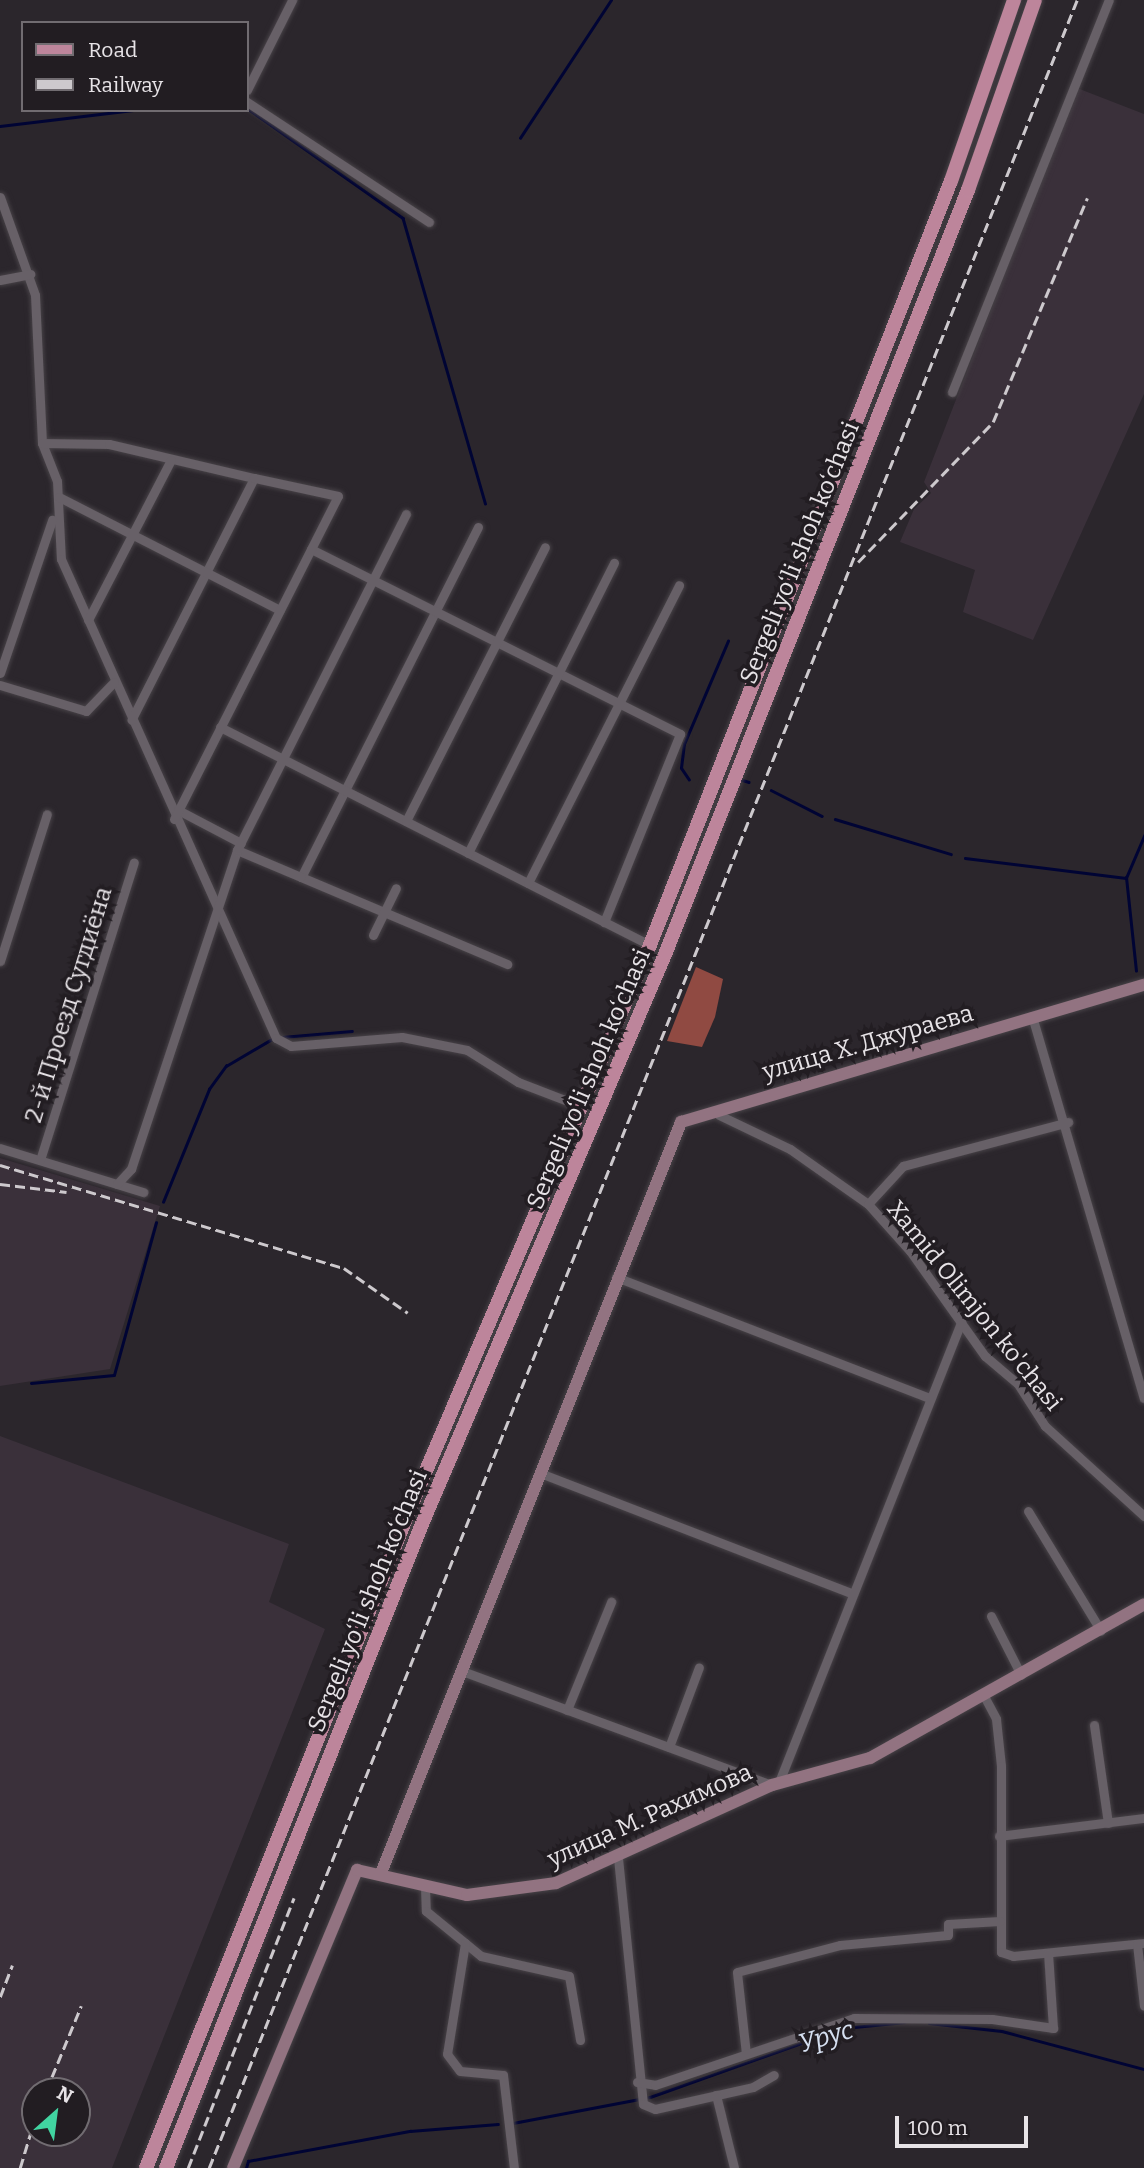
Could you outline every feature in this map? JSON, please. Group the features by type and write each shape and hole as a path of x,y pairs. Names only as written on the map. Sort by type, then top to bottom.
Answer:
{"main road":[{"name":"Sergeli yo‘li shoh ko‘chasi","path":"146,2168 417,1493 650,945 946,193 1014,0"},
{"name":"Sergeli yo‘li shoh ko‘chasi","path":"166,2168 422,1524 661,965 968,190 1035,0"}],"street":[{"path":"248,88 292,0"},
{"path":"952,392 1109,0"},
{"path":"248,103 429,222"},
{"path":"0,197 2,208 30,274 42,443 59,497 0,673"},
{"path":"0,280 30,274"},
{"path":"42,443 109,444 338,496 176,815"},
{"path":"88,620 171,460"},
{"path":"131,720 254,478"},
{"path":"59,497 280,610"},
{"path":"117,1184 131,1170 214,905 239,846 406,514"},
{"path":"54,515 61,559 214,905 278,1038 402,1037 467,1049 518,1082 583,1107"},
{"path":"301,877 478,527"},
{"path":"406,821 545,547"},
{"path":"311,549 680,734 604,922"},
{"path":"468,853 614,563"},
{"path":"528,883 679,585"},
{"path":"0,685 86,711 114,682"},
{"path":"220,727 650,945"},
{"path":"0,961 47,814"},
{"path":"176,815 382,916 507,964"},
{"name":"2-й Проезд Сугдиёна","path":"40,1160 134,862"},
{"path":"373,935 396,888"},
{"name":"улица Х. Джураева","path":"381,1873 678,1126 694,1115 719,1115 734,1104 1144,985"},
{"path":"1032,1016 1068,1122 1144,1398"},
{"name":"Xamid Olimjon ko'chasi","path":"719,1115 790,1149 868,1204 985,1356 1018,1384 1045,1426 1144,1516"},
{"name":"Xamid Olimjon ko'chasi","path":"868,1204 903,1166 1068,1122"},
{"path":"0,1148 143,1192"},
{"path":"616,1277 930,1398"},
{"name":"улица М. Рахимова","path":"776,1783 961,1322"},
{"path":"540,1473 851,1593"},
{"path":"1028,1511 1101,1631"},
{"path":"567,1710 611,1602"},
{"name":"улица М. Рахимова","path":"381,1873 467,1895 523,1891 618,1858 776,1783 860,1763 1101,1631 1144,1604"},
{"path":"991,1616 1021,1675"},
{"path":"669,1747 699,1667"},
{"name":"улица М. Рахимова","path":"462,1671 776,1783"},
{"path":"984,1696 996,1719 1000,1921 1006,1955 1141,1944 1144,2006"},
{"path":"1094,1725 1108,1823"},
{"path":"999,1836 1144,1818"},
{"path":"618,1858 637,2082 642,2098 655,2109 716,2095 774,2075"},
{"path":"233,2168 347,1881 362,1869 381,1873"},
{"path":"425,1886 426,1911 481,1956 569,1976 580,2040"},
{"path":"746,2054 737,1972 840,1945 948,1935 948,1924 1000,1921"},
{"path":"465,1943 447,2054 460,2071 503,2076 514,2168"},
{"path":"637,2082 655,2085 854,2018 979,2018 1053,2028 1048,1953"},
{"path":"716,2095 734,2168"}],"shaded area":[{"path":"1077,88 1144,114 1144,394 1033,640 963,612 975,570 900,542 914,509 931,493 924,482"},
{"path":"696,967 723,979 715,1017 702,1047 667,1041"},
{"path":"0,1158 160,1206 110,1369 0,1386"},
{"path":"0,1436 289,1544 269,1602 325,1629 112,2168 0,2168"}],"waterway":[{"path":"520,138 611,0"},
{"path":"248,109 403,218 485,503"},
{"path":"0,126 118,112"},
{"path":"689,780 681,768 684,744 728,641"},
{"path":"739,779 749,782"},
{"path":"771,790 822,816"},
{"path":"835,819 951,854"},
{"path":"1136,971 1126,878 1144,836"},
{"path":"965,858 1126,878"},
{"path":"282,1037 352,1031"},
{"path":"163,1202 209,1089 226,1066 272,1039"},
{"path":"31,1383 114,1375 156,1223"},
{"name":"Урус","path":"513,2123 650,2097 844,2028 905,2022"},
{"name":"Урус","path":"929,2023 1002,2031 1144,2069"},
{"name":"Урус","path":"246,2168 248,2161 410,2131 498,2124"}],"railway":[{"path":"209,2168 1077,0"},
{"path":"858,562 993,422 1087,198"},
{"path":"0,1165 344,1268 408,1313"},
{"path":"0,1184 67,1192"},
{"path":"188,2168 294,1898"},
{"path":"0,1997 12,1965"},
{"path":"52,2077 81,2006"},
{"path":"20,2168 26,2147"}]}
